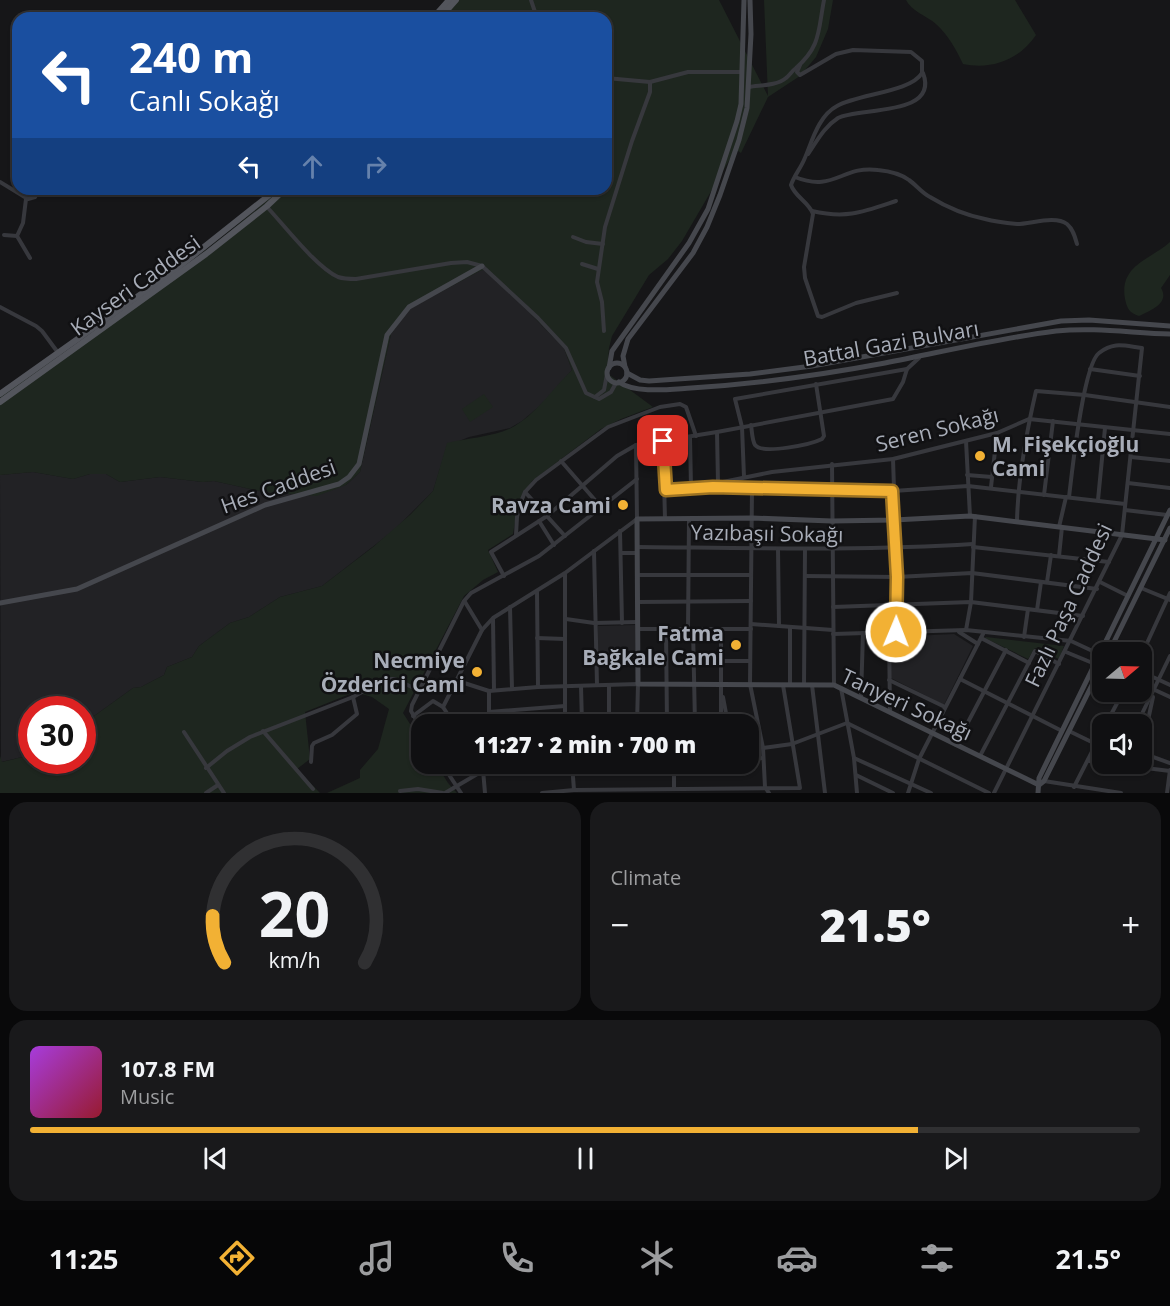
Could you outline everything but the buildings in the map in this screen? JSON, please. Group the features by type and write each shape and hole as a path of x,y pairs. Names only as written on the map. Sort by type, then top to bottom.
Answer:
{"main road":[{"path":"438,12 449,0"},
{"path":"445,12 456,0"},
{"name":"Kayseri Caddesi","path":"0,402 201,250 270,195"},
{"name":"Kayseri Caddesi","path":"0,394 178,275 279,195"}],"street":[{"path":"594,398 604,390 609,357 617,342 699,227 711,199 737,121 743,72 744,0"},
{"path":"267,206 317,261 338,277 356,279 451,263 467,262 482,266 538,318 566,348 583,389 594,398 605,397 618,382 624,379 626,370 623,356 628,339 693,253 714,212 745,121 749,87 750,0"},
{"path":"749,87 771,84 785,79 807,59 815,45 824,0"},
{"path":"800,65 797,72 800,75 836,54 853,50 882,50 916,54 922,61 925,85 922,94 917,99 887,110 839,117 825,128 803,162"},
{"path":"612,79 650,82 688,72 743,72"},
{"path":"897,293 856,303 822,317 818,316 805,278 804,267 813,217 812,211 792,189 792,183 820,124 829,112 837,106 918,79 922,73"},
{"path":"604,331 602,302 597,282 605,227 650,92 650,82"},
{"path":"795,177 806,182 819,183 851,171 866,169 893,173 910,180 928,196 971,216 1018,224 1061,221 1070,227 1077,244"},
{"path":"20,195 26,199 36,195"},
{"path":"17,236 23,224 26,199"},
{"path":"812,211 832,216 853,215 896,201"},
{"path":"4,235 17,236"},
{"path":"17,236 30,258"},
{"path":"573,237 586,242 603,243"},
{"path":"582,264 598,269"},
{"name":"Hes Caddesi","path":"0,603 77,589 265,505 339,484 350,477 359,464 387,335 409,307 482,266"},
{"path":"0,307 42,331 60,356"},
{"name":"Battal Gazi Bulvarı","path":"626,370 640,380 649,381 750,374 868,357 1061,321 1089,320 1170,326"},
{"name":"Battal Gazi Bulvarı","path":"618,382 628,387 665,390 722,386 839,370 1000,340 1076,330 1098,329 1170,334"},
{"name":"Fazlı Paşa Caddesi","path":"994,793 1071,642 1122,535 1142,348 1114,344 1096,354 1090,369"},
{"path":"504,576 491,552 547,516 617,456 636,445 893,399 903,382 907,369 921,355"},
{"path":"608,371 617,363 626,370"},
{"path":"744,477 742,427 735,399 907,369"},
{"path":"1059,556 1060,527 1068,497 1090,369 1140,376"},
{"path":"608,371 610,380 618,382"},
{"path":"751,425 754,443 759,447 775,449 824,438 816,384"},
{"path":"1017,521 1018,491 1029,419 1036,391 1085,395 1170,407"},
{"path":"516,536 518,511 525,492 536,480 608,428 660,407 680,404 685,406 696,436"},
{"name":"Seren Sokağı","path":"713,487 718,483 744,477 832,464 893,459 997,433 1029,419 1170,434"},
{"path":"1044,495 1053,422"},
{"path":"1098,500 1105,428"},
{"path":"717,432 718,483"},
{"path":"991,487 997,433"},
{"path":"690,437 691,488"},
{"path":"663,441 665,519"},
{"path":"966,441 968,486 973,516 971,602 966,630"},
{"path":"636,445 638,550 636,714"},
{"path":"1131,457 1170,461"},
{"path":"893,459 892,491 897,577 896,632"},
{"path":"561,461 601,507"},
{"path":"832,464 833,632 837,686 854,758 857,793"},
{"path":"967,475 992,477"},
{"path":"412,714 418,690 464,601 471,593 539,556 637,479"},
{"path":"1128,483 1170,488"},
{"path":"666,490 713,487 892,491 968,486 1125,504"},
{"path":"752,489 750,684 763,748 765,787 769,793"},
{"path":"525,492 565,536"},
{"path":"1106,642 1169,513 1125,510"},
{"path":"443,707 458,681 466,660 483,630 493,618 565,573 637,519 752,518 832,521 973,516 1167,540"},
{"path":"688,629 689,519"},
{"path":"539,521 554,545"},
{"path":"1114,642 1167,540 1170,528"},
{"path":"620,531 622,623"},
{"name":"Yazıbaşıi Sokağı","path":"622,553 688,548 751,547 832,550 973,545 1110,562"},
{"path":"778,549 779,626"},
{"path":"804,685 805,549"},
{"path":"594,550 597,685"},
{"path":"1047,582 1051,555"},
{"path":"565,573 565,714"},
{"path":"805,576 897,577 972,573 1097,589"},
{"path":"638,575 751,575"},
{"path":"1037,610 1041,582"},
{"path":"1100,582 1129,596"},
{"path":"1141,588 1168,600"},
{"path":"537,591 538,687"},
{"path":"1148,642 1170,593"},
{"path":"464,601 483,630"},
{"path":"638,602 751,601"},
{"path":"833,607 971,602 1083,616"},
{"path":"510,608 512,689"},
{"path":"1024,637 1028,609"},
{"path":"493,618 489,712 565,706"},
{"path":"566,619 666,629 779,626 863,633 966,630 1071,642 1092,651"},
{"path":"542,793 574,790 800,788 792,744 787,685 790,627"},
{"path":"666,629 666,714"},
{"path":"693,629 695,714"},
{"path":"720,714 721,629"},
{"path":"957,631 978,644"},
{"path":"908,793 919,759 984,632"},
{"path":"861,698 863,633"},
{"path":"889,633 890,712"},
{"path":"537,638 565,639"},
{"path":"981,639 1029,663"},
{"path":"956,745 1006,650"},
{"path":"980,757 1035,651 1059,664"},
{"path":"1065,652 1092,663"},
{"path":"1142,714 1170,656"},
{"path":"721,660 750,661"},
{"path":"1041,783 1039,778 1092,670"},
{"path":"207,768 234,746 263,731 353,698 390,677 418,690"},
{"path":"1152,677 1170,685"},
{"path":"960,679 1062,730"},
{"path":"889,680 945,707"},
{"path":"458,681 491,690 638,684"},
{"name":"Tanyeri Sokağı","path":"638,684 837,686 1005,770 1041,783"},
{"path":"719,684 726,714"},
{"path":"609,685 609,714"},
{"path":"812,685 825,793"},
{"path":"1038,793 1041,783 1092,685"},
{"path":"581,686 582,714"},
{"path":"1154,690 1170,698"},
{"path":"1149,714 1154,690"},
{"path":"311,762 314,743 326,739 357,714 353,698"},
{"path":"417,714 433,702 443,707 447,714"},
{"path":"763,748 792,744 847,723 989,793"},
{"path":"1070,730 1092,741"},
{"path":"263,731 313,789"},
{"path":"184,732 224,793"},
{"path":"1074,787 1092,755"},
{"path":"1152,757 1170,763"},
{"path":"759,758 763,758"},
{"path":"854,758 931,793"},
{"path":"1152,768 1170,770 1167,793"},
{"path":"448,774 461,793"},
{"path":"400,791 418,789 444,793 478,774"},
{"path":"483,774 485,793"},
{"path":"573,774 574,790"},
{"path":"674,774 674,789"},
{"path":"856,774 893,793"},
{"path":"1041,783 1121,793"},
{"path":"206,793 218,785"}],"shaded area":[{"path":"452,0 719,0 768,96 764,0 833,0 828,29 816,57 800,76 768,97 741,153 734,152 682,241 668,259 649,275 612,336 607,373 653,407 601,429 532,481 518,503 513,534 488,550 498,572 483,580 464,596 403,713 411,725 411,774 442,774 457,793 327,793 360,778 360,770 378,749 389,709 372,697 355,692 305,712 310,759 297,769 320,793 0,793 0,756 2,762 18,758 18,774 96,774 96,715 133,688 141,687 164,675 167,667 192,657 199,646 230,623 249,617 280,597 322,586 373,547 411,514 433,491 447,443 504,431 520,423 572,370 564,348 484,270 480,271 409,309 391,334 360,472 346,485 317,496 264,492 214,481 203,482 160,477 120,482 106,474 90,474 73,479 33,472 0,475 0,397 178,271 273,195 612,195 612,12 442,12"},
{"path":"906,0 1015,0 1036,35 1022,51 1004,61 984,66 963,64 940,28 908,4"},
{"path":"1170,242 1170,275 1161,288 1163,298 1149,311 1139,316 1136,315 1129,310 1125,299 1124,288 1127,278 1138,264"},
{"path":"480,270 484,270 564,348 572,370 542,404 522,421 510,428 469,437 447,446 433,491 393,531 322,586 280,597 249,617 230,623 199,646 192,657 167,667 164,675 141,687 133,688 96,715 96,696 18,696 18,758 1,762 0,475 33,472 73,479 90,474 106,474 120,482 160,477 203,482 214,481 264,492 346,485 360,472 391,334 409,309"},
{"path":"484,394 493,407 470,422 462,409"},
{"path":"635,625 635,658 598,658 598,626"},
{"path":"954,634 973,646 944,705 891,678 891,637"},
{"path":"986,637 1064,646 1059,659 1035,648 1028,659"}],"place":[{"name":"M. Fişekçioğlu Cami","path":"980,456"},
{"name":"Ravza Cami","path":"623,505"},
{"name":"Fatma Bağkale Cami","path":"736,645"},
{"name":"Necmiye Özderici Cami","path":"477,672"}],"route":[{"path":"663,441 666,490 713,487 892,491 897,577 896,632"}]}
